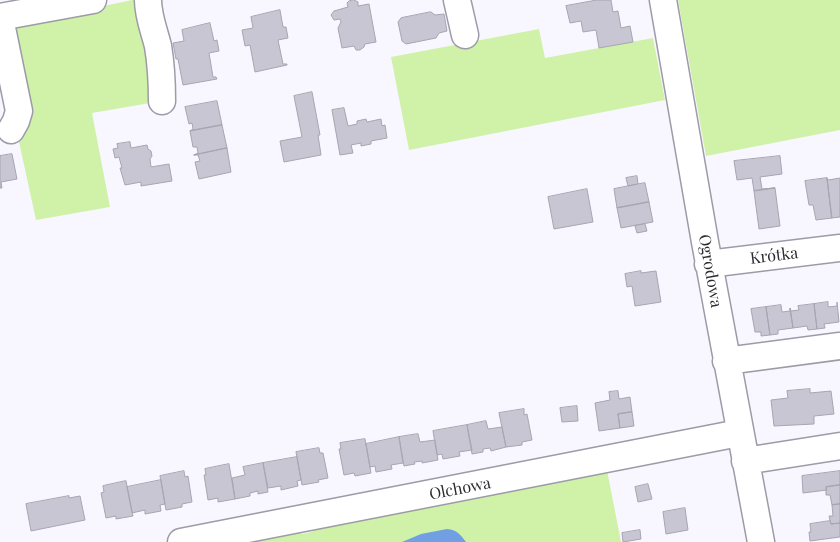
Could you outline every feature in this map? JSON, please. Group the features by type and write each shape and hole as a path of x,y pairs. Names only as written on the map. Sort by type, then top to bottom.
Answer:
{"street":[{"path":"11,130 19,111 0,18 93,0"},
{"path":"148,0 148,11 157,45 162,79 162,100"},
{"path":"457,0 465,35"},
{"name":"Ogrodowa","path":"663,0 708,264 736,360 739,433 760,542"},
{"name":"Krótka","path":"708,264 840,248"},
{"path":"736,360 840,346"},
{"name":"Olchowa","path":"181,542 739,433"},
{"path":"745,461 840,446"}],"green space":[{"path":"136,0 156,102 92,113 110,207 36,220 16,128 14,25"},
{"path":"678,0 840,0 840,130 706,156"},
{"path":"539,29 545,58 653,38 665,100 409,150 391,57"},
{"path":"607,470 621,542 249,542 297,531 302,534 307,533 319,526"}],"water":[{"path":"447,529 458,533 466,542 402,542 421,534"}],"building":[{"path":"354,0 358,2 358,6 369,4 376,42 365,44 360,50 356,50 354,46 342,48 338,28 341,22 340,19 334,20 331,15 334,11 348,7 347,3"},
{"path":"597,0 611,0 613,12 618,11 621,28 630,26 633,42 599,48 596,30 583,32 581,21 570,23 566,6"},
{"path":"280,10 283,27 286,27 288,38 278,40 283,64 287,65 255,72 250,45 245,46 242,30 253,28 251,17"},
{"path":"431,12 435,15 444,14 447,31 439,33 436,38 406,44 402,41 398,22 401,18"},
{"path":"210,23 214,41 217,40 219,51 209,53 213,77 217,79 183,85 173,43 184,41 182,30"},
{"path":"312,92 320,135 318,135 321,155 284,162 280,141 302,137 294,96"},
{"path":"217,101 222,125 190,131 193,129 192,123 189,124 185,107"},
{"path":"344,108 348,126 366,119 367,122 381,119 382,126 385,125 387,138 371,141 371,144 361,146 361,143 351,145 353,153 340,155 332,110"},
{"path":"222,125 227,148 194,155 198,153 197,147 193,147 190,131"},
{"path":"130,142 131,148 147,145 152,156 150,159 151,167 169,164 172,181 141,186 141,182 125,185 119,157 115,158 113,149 118,148 117,144"},
{"path":"227,148 231,172 199,179 195,162 200,161 198,155 194,155"},
{"path":"12,154 17,179 1,182 2,188 0,188 0,156"},
{"path":"780,156 782,174 760,177 762,189 775,188 754,191 752,178 737,180 734,161"},
{"path":"637,176 638,184 628,186 626,178"},
{"path":"827,178 832,218 816,220 813,205 809,205 805,181"},
{"path":"827,178 828,180 840,178 840,217 832,218"},
{"path":"645,183 649,202 617,208 614,189"},
{"path":"775,188 780,226 759,229 754,191"},
{"path":"587,189 593,222 554,229 548,197"},
{"path":"649,202 653,222 621,228 617,208"},
{"path":"645,224 647,231 637,233 635,226"},
{"path":"641,271 641,273 656,271 661,302 635,306 632,286 627,287 625,274"},
{"path":"828,302 828,307 837,306 837,302 839,322 824,324 825,328 817,329 814,304"},
{"path":"814,304 817,329 808,330 807,326 793,328 790,308 791,311 799,310 798,306"},
{"path":"781,305 782,312 790,311 790,308 793,328 778,330 778,334 770,335 766,307"},
{"path":"766,307 770,335 761,336 761,332 755,332 751,309"},
{"path":"810,389 810,393 831,391 834,414 814,416 814,424 774,426 771,400 788,398 787,391"},
{"path":"618,391 619,399 630,397 632,412 618,414 620,428 599,431 595,403 610,400 609,392"},
{"path":"577,406 578,421 562,422 560,408"},
{"path":"524,409 524,415 527,414 532,440 522,442 522,445 506,447 499,413"},
{"path":"632,412 634,426 620,428 618,414"},
{"path":"486,421 488,429 502,427 506,447 491,451 490,448 483,449 483,452 472,454 467,425"},
{"path":"467,425 472,450 459,452 460,456 443,459 442,454 437,455 433,431"},
{"path":"418,434 420,442 435,440 438,460 422,463 422,461 414,462 415,464 404,466 399,437"},
{"path":"399,437 403,463 391,465 392,469 376,472 375,466 370,467 366,444"},
{"path":"365,439 371,473 355,476 354,473 344,475 339,449 341,449 340,443"},
{"path":"319,448 320,453 323,453 328,478 318,480 319,482 302,485 296,452"},
{"path":"297,457 301,480 297,481 298,486 281,490 281,486 268,488 263,463"},
{"path":"263,463 268,492 258,494 258,491 250,493 250,496 235,499 232,478 245,475 243,467"},
{"path":"229,464 235,499 218,502 218,498 208,500 204,475 206,475 205,469"},
{"path":"184,471 185,477 188,476 192,502 182,504 182,507 166,510 160,476"},
{"path":"840,471 840,485 826,487 827,490 803,493 802,476"},
{"path":"161,480 165,504 160,505 161,511 145,514 145,510 132,513 127,487"},
{"path":"126,481 133,516 116,519 116,516 106,518 101,493 104,492 103,486"},
{"path":"648,484 652,499 638,502 635,487"},
{"path":"840,485 840,504 832,505 830,495 826,495 826,487"},
{"path":"69,496 69,498 80,496 85,520 31,531 26,504"},
{"path":"840,504 840,523 831,524 829,516 833,516 832,505"},
{"path":"685,508 688,530 666,534 663,512"},
{"path":"830,521 831,524 840,523 840,537 810,541 810,524"},
{"path":"640,530 641,539 623,542 622,533"}]}
